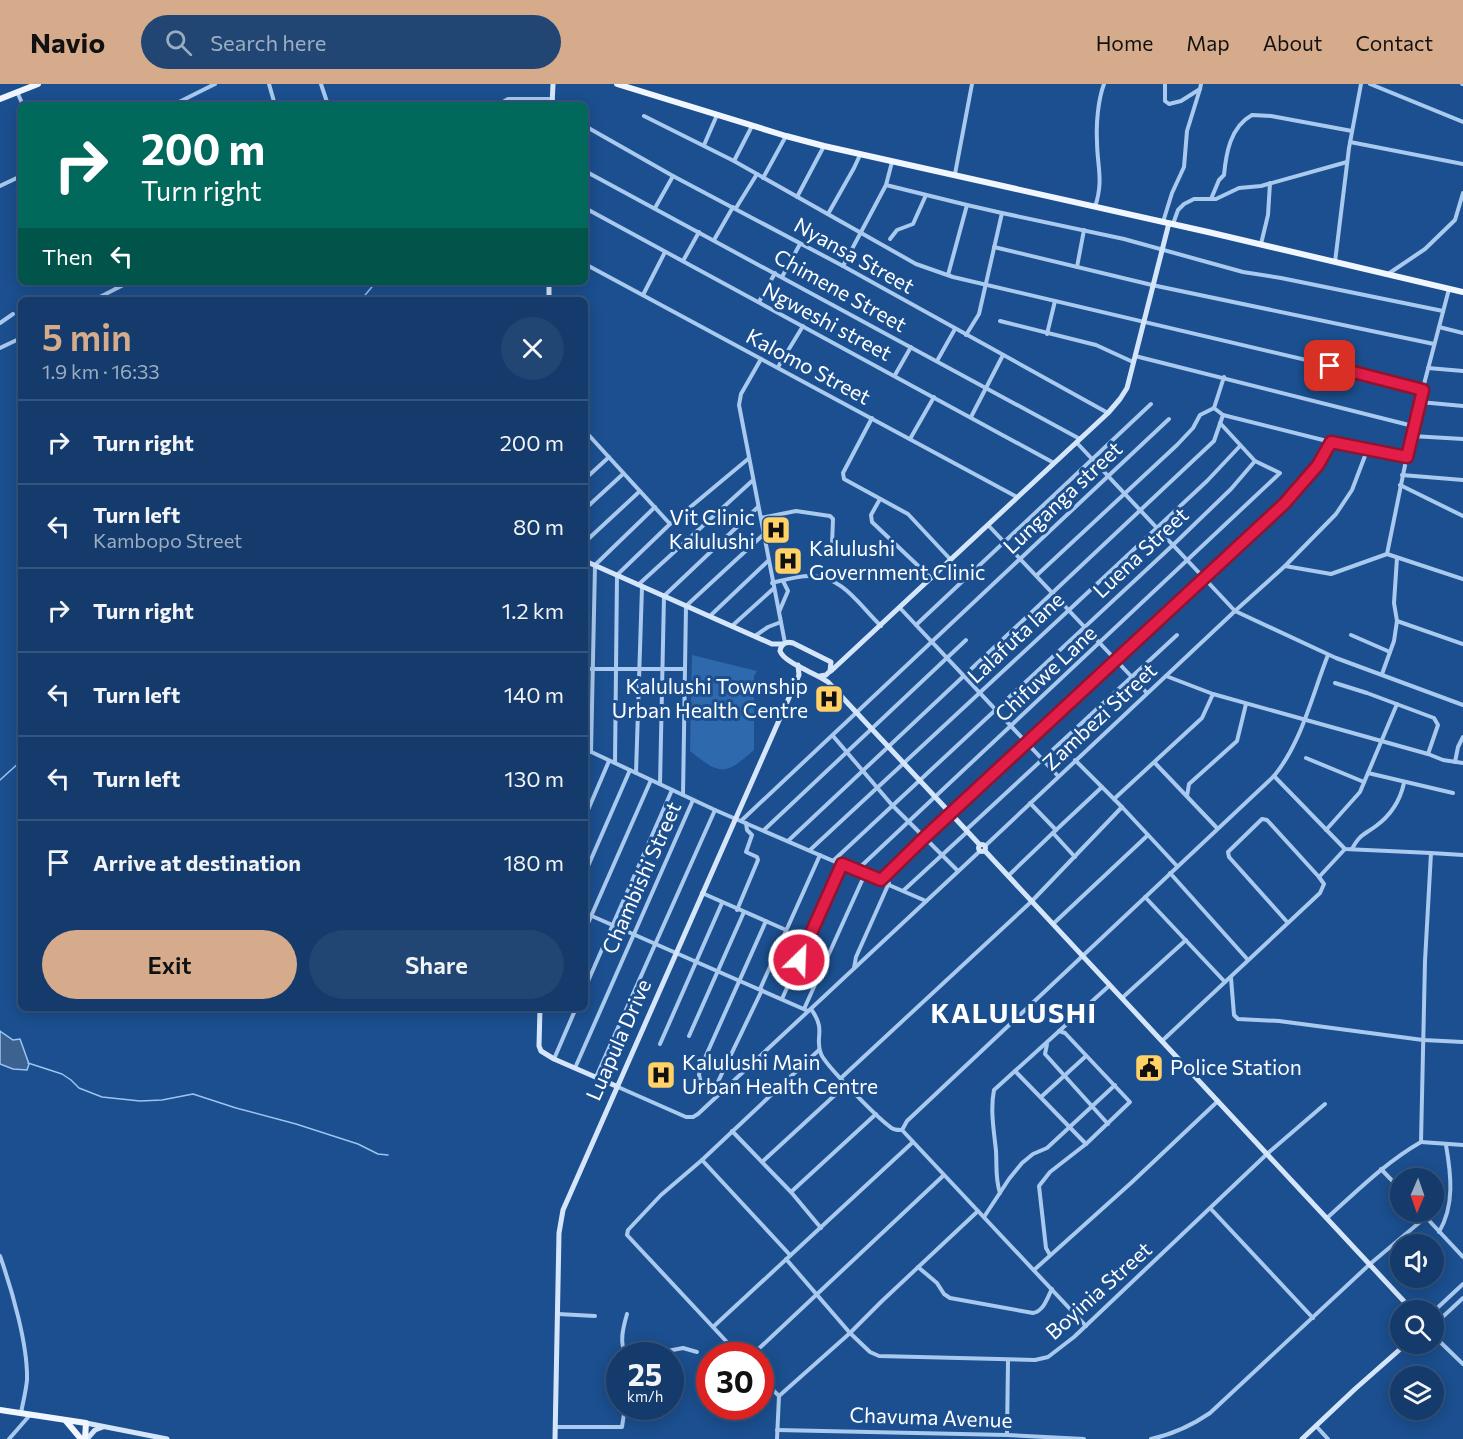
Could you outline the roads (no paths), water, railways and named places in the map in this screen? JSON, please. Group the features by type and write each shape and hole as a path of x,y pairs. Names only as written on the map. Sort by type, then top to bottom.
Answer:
{"main road":[{"path":"1,97 38,84"},
{"path":"617,84 824,146 955,174 1463,292"},
{"path":"0,1410 86,1423 84,1439"},
{"path":"64,1420 84,1439"}],"street":[{"path":"179,102 215,84"},
{"path":"269,84 274,102"},
{"path":"321,84 327,102"},
{"path":"503,102 508,99 552,102 553,84"},
{"path":"955,174 972,84"},
{"path":"1095,207 1100,192 1100,163 1096,140 1104,84"},
{"path":"1165,84 1164,98 1169,104 1181,100 1201,87"},
{"path":"1334,262 1350,142 1361,84"},
{"path":"1370,84 1463,122"},
{"path":"820,676 829,672 881,626 1108,413 1120,399 1127,388 1168,223 1172,193 1184,167 1188,131 1201,87"},
{"path":"17,92 22,102"},
{"path":"704,145 717,115"},
{"path":"1211,199 1219,180 1224,175 1228,147 1238,129 1252,115 1271,116 1352,131"},
{"path":"644,116 734,161 916,264 948,275 1353,371 1423,390"},
{"path":"734,161 752,126"},
{"name":"Nyansa Street","path":"588,128 1108,413"},
{"path":"764,178 786,136"},
{"path":"1350,142 1463,165"},
{"path":"797,197 824,146"},
{"path":"828,214 860,154"},
{"path":"843,266 886,185 892,161"},
{"path":"1168,223 1184,204 1194,199 1226,196 1242,187 1270,183 1347,162"},
{"name":"Chimene Street","path":"588,173 987,388 1078,440"},
{"path":"714,240 757,174"},
{"path":"655,208 673,176"},
{"path":"0,186 18,177"},
{"path":"1261,245 1268,215 1270,183"},
{"path":"886,185 1084,230 1243,272 1443,311"},
{"path":"1388,274 1425,249 1455,220 1463,193"},
{"path":"890,239 897,230 913,224 926,195"},
{"path":"948,275 967,205"},
{"name":"Ngweshi street","path":"588,210 1054,463"},
{"path":"966,335 979,314 1002,213"},
{"path":"1077,267 1084,230"},
{"path":"683,261 699,232"},
{"path":"782,277 800,244"},
{"path":"994,247 1152,285 1434,344"},
{"path":"643,295 665,252"},
{"name":"Kalomo Street","path":"588,266 1017,497"},
{"path":"759,302 775,273"},
{"path":"100,297 123,285"},
{"path":"1387,554 1413,426 1449,289"},
{"path":"1047,334 1055,301"},
{"path":"0,323 13,314"},
{"path":"1000,321 1096,345 1134,359 1224,377 1413,426"},
{"path":"778,367 803,326"},
{"path":"1439,327 1463,333"},
{"path":"937,361 956,329"},
{"path":"0,348 18,339"},
{"path":"895,375 911,347"},
{"path":"971,417 1003,355"},
{"path":"761,359 741,393 739,405 781,622 784,644 780,653"},
{"path":"1428,368 1463,371"},
{"path":"1037,575 1193,428 1200,415 1214,408 1224,377"},
{"path":"910,439 934,397"},
{"path":"1420,402 1463,406"},
{"path":"916,625 1150,404"},
{"path":"1214,408 1222,415 1331,442 1407,457"},
{"path":"789,840 1214,441 1222,415"},
{"path":"872,418 843,476 844,479 908,514 951,560"},
{"name":"Lunganga street","path":"741,820 1169,419"},
{"path":"1220,423 1255,461"},
{"path":"588,434 670,524"},
{"path":"1412,436 1463,439"},
{"path":"1078,440 1108,477 1235,611 1328,655 1463,705"},
{"path":"881,880 1284,504 1318,465 1331,442"},
{"name":"Lalafuta lane","path":"810,850 1207,481 1240,446"},
{"name":"Zambezi Street","path":"616,1086 689,1117 698,1114 1285,566 1336,514 1352,490 1368,448"},
{"path":"588,476 609,457"},
{"path":"615,764 617,575 670,524 748,459"},
{"name":"Chifuwe Lane","path":"857,870 1188,562 1280,473 1255,461"},
{"name":"Luena Street","path":"834,860 1173,545 1231,489 1255,461"},
{"path":"588,505 623,474"},
{"path":"1402,475 1463,480"},
{"path":"636,773 640,586 752,480"},
{"path":"1400,485 1463,516"},
{"path":"588,539 640,491"},
{"path":"880,499 871,515 872,522 931,578"},
{"path":"655,507 594,565 593,669 588,751 715,810 926,901"},
{"path":"660,784 664,596 758,507"},
{"path":"761,518 796,511 830,516 833,519 832,545"},
{"path":"988,525 1147,693"},
{"path":"683,795 686,606 764,535"},
{"path":"1285,566 1331,574 1387,554 1463,579"},
{"path":"1382,674 1394,641 1397,621 1394,603 1397,558"},
{"path":"709,616 768,561"},
{"path":"588,562 772,644 783,658 828,682 1403,1300"},
{"path":"732,626 773,585 783,580 807,576 838,583 881,626"},
{"path":"779,613 788,591 783,580"},
{"path":"900,608 1058,776"},
{"path":"1397,621 1463,644"},
{"path":"755,636 781,622"},
{"path":"904,890 1177,635"},
{"path":"1351,636 1390,652"},
{"path":"764,830 966,640"},
{"path":"772,644 793,643 831,662 842,661"},
{"path":"902,1130 907,1121 1274,776 1290,753 1328,655"},
{"path":"828,682 831,662"},
{"path":"798,665 800,675 809,670"},
{"path":"588,669 685,669"},
{"name":"Luapula Drive","path":"555,1439 559,1233 567,1197 702,893 741,820 800,675"},
{"path":"1166,676 1246,704 1380,740 1443,760 1463,763"},
{"path":"1335,683 1434,718 1437,728 1428,754"},
{"path":"1114,799 1202,718 1213,694"},
{"path":"1187,796 1189,784 1237,741 1246,704"},
{"path":"1326,830 1358,795 1397,704"},
{"path":"833,736 892,805 958,872"},
{"path":"1455,762 1463,737"},
{"path":"1306,758 1364,782"},
{"path":"1075,760 1177,866"},
{"path":"588,809 609,761"},
{"path":"1155,763 1217,828"},
{"path":"588,866 630,771"},
{"path":"1368,773 1453,793"},
{"path":"1274,776 1345,849 1463,855"},
{"path":"588,923 651,780"},
{"path":"1352,849 1361,835 1374,827 1394,808 1401,796 1404,783"},
{"path":"1008,876 1102,787"},
{"path":"588,981 672,790"},
{"name":"Chambishi Street","path":"575,1068 693,800"},
{"path":"1030,803 1075,857"},
{"path":"842,1078 1032,902 1122,807"},
{"path":"596,1077 715,810"},
{"path":"1162,1041 1231,977 1248,960 1288,923 1322,890 1324,884 1319,877 1265,819 1262,819 1228,852 1229,856 1288,923"},
{"path":"737,910 758,860 746,852 752,835 741,820"},
{"path":"1053,924 1148,835"},
{"path":"1319,877 1345,849"},
{"path":"1421,1142 1431,853"},
{"path":"716,1097 714,1089 761,990 820,855"},
{"path":"782,999 842,864"},
{"path":"1170,873 1248,960"},
{"path":"808,1010 866,874"},
{"path":"854,968 856,957 889,884"},
{"path":"702,893 786,930"},
{"path":"1145,897 1225,982"},
{"path":"660,1044 722,903"},
{"path":"689,1036 744,912"},
{"path":"588,914 808,1010 819,1023 822,1056 892,1129 902,1130 1086,1326"},
{"path":"714,1089 701,1083 699,1072 766,921"},
{"path":"1122,998 1186,940"},
{"path":"1231,977 1234,1015 1238,1019 1279,1021 1423,1041 1463,1042"},
{"path":"1000,1193 996,1173 993,1094 1004,1080 1110,985"},
{"path":"540,1011 539,1046 541,1051 616,1086"},
{"path":"554,1059 575,1011"},
{"path":"1068,1036 1070,1021"},
{"path":"1050,1255 1044,1240 1039,1186 1050,1172 1086,1144 1130,1102 1068,1036 1059,1031"},
{"path":"1048,1041 1044,1053 1108,1124"},
{"path":"727,1342 627,1235 628,1230 661,1195 820,1050"},
{"path":"1041,1097 1086,1056"},
{"path":"1015,1071 1086,1144"},
{"path":"762,1162 847,1084"},
{"path":"984,1217 1016,1170 1027,1159 1047,1148 1115,1085"},
{"path":"1034,1270 1218,1101"},
{"name":"Boyinia Street","path":"702,1160 788,1257 850,1333 870,1352 879,1356 1035,1360 1048,1357 1060,1350 1268,1153 1325,1104"},
{"path":"791,1192 876,1114"},
{"path":"732,1131 791,1192 821,1228"},
{"path":"713,1327 913,1142"},
{"path":"1327,1218 1382,1169 1421,1142 1463,1145"},
{"path":"1438,1232 1448,1212 1451,1183 1446,1145"},
{"path":"1382,1169 1390,1178"},
{"path":"766,1342 944,1175"},
{"path":"1211,1209 1313,1318"},
{"path":"777,1439 779,1396 850,1333 978,1211"},
{"path":"1151,1439 1183,1430 1210,1413 1370,1264 1419,1222"},
{"path":"1429,1222 1463,1257"},
{"path":"0,1256 16,1313 26,1368 27,1381 21,1413"},
{"path":"918,1267 950,1298 1033,1313 1042,1309 1052,1289"},
{"path":"1444,1302 1463,1284"},
{"path":"1444,1316 1463,1298"},
{"path":"558,1314 595,1316"},
{"path":"622,1342 627,1314"},
{"path":"1444,1344 1463,1364"},
{"path":"1302,1439 1395,1354"},
{"path":"1007,1435 1008,1360"},
{"path":"774,1391 779,1396"},
{"path":"9,1439 30,1415"},
{"path":"555,1427 622,1427 623,1420"},
{"path":"86,1423 167,1439"},
{"path":"1315,1426 1328,1439"},
{"path":"84,1439 95,1430 105,1427"},
{"name":"Chavuma Avenue","path":"777,1430 1083,1439"}],"waterway":[{"path":"364,297 374,285"},
{"path":"0,780 18,764"},
{"path":"28,1063 62,1074 79,1088 102,1097 140,1101 162,1100 193,1094 296,1124 358,1144 378,1154 388,1155"}],"place":[{"name":"Vit Clinic Kalulushi","path":"776,530"},
{"name":"Kalulushi Government Clinic","path":"788,561"},
{"name":"Kalulushi Township Urban Health Centre","path":"829,699"},
{"name":"Police Station","path":"1149,1068"},
{"name":"Kalulushi Main Urban Health Centre","path":"661,1075"}],"district":[{"name":"KALULUSHI","path":"1014,1014"}]}
